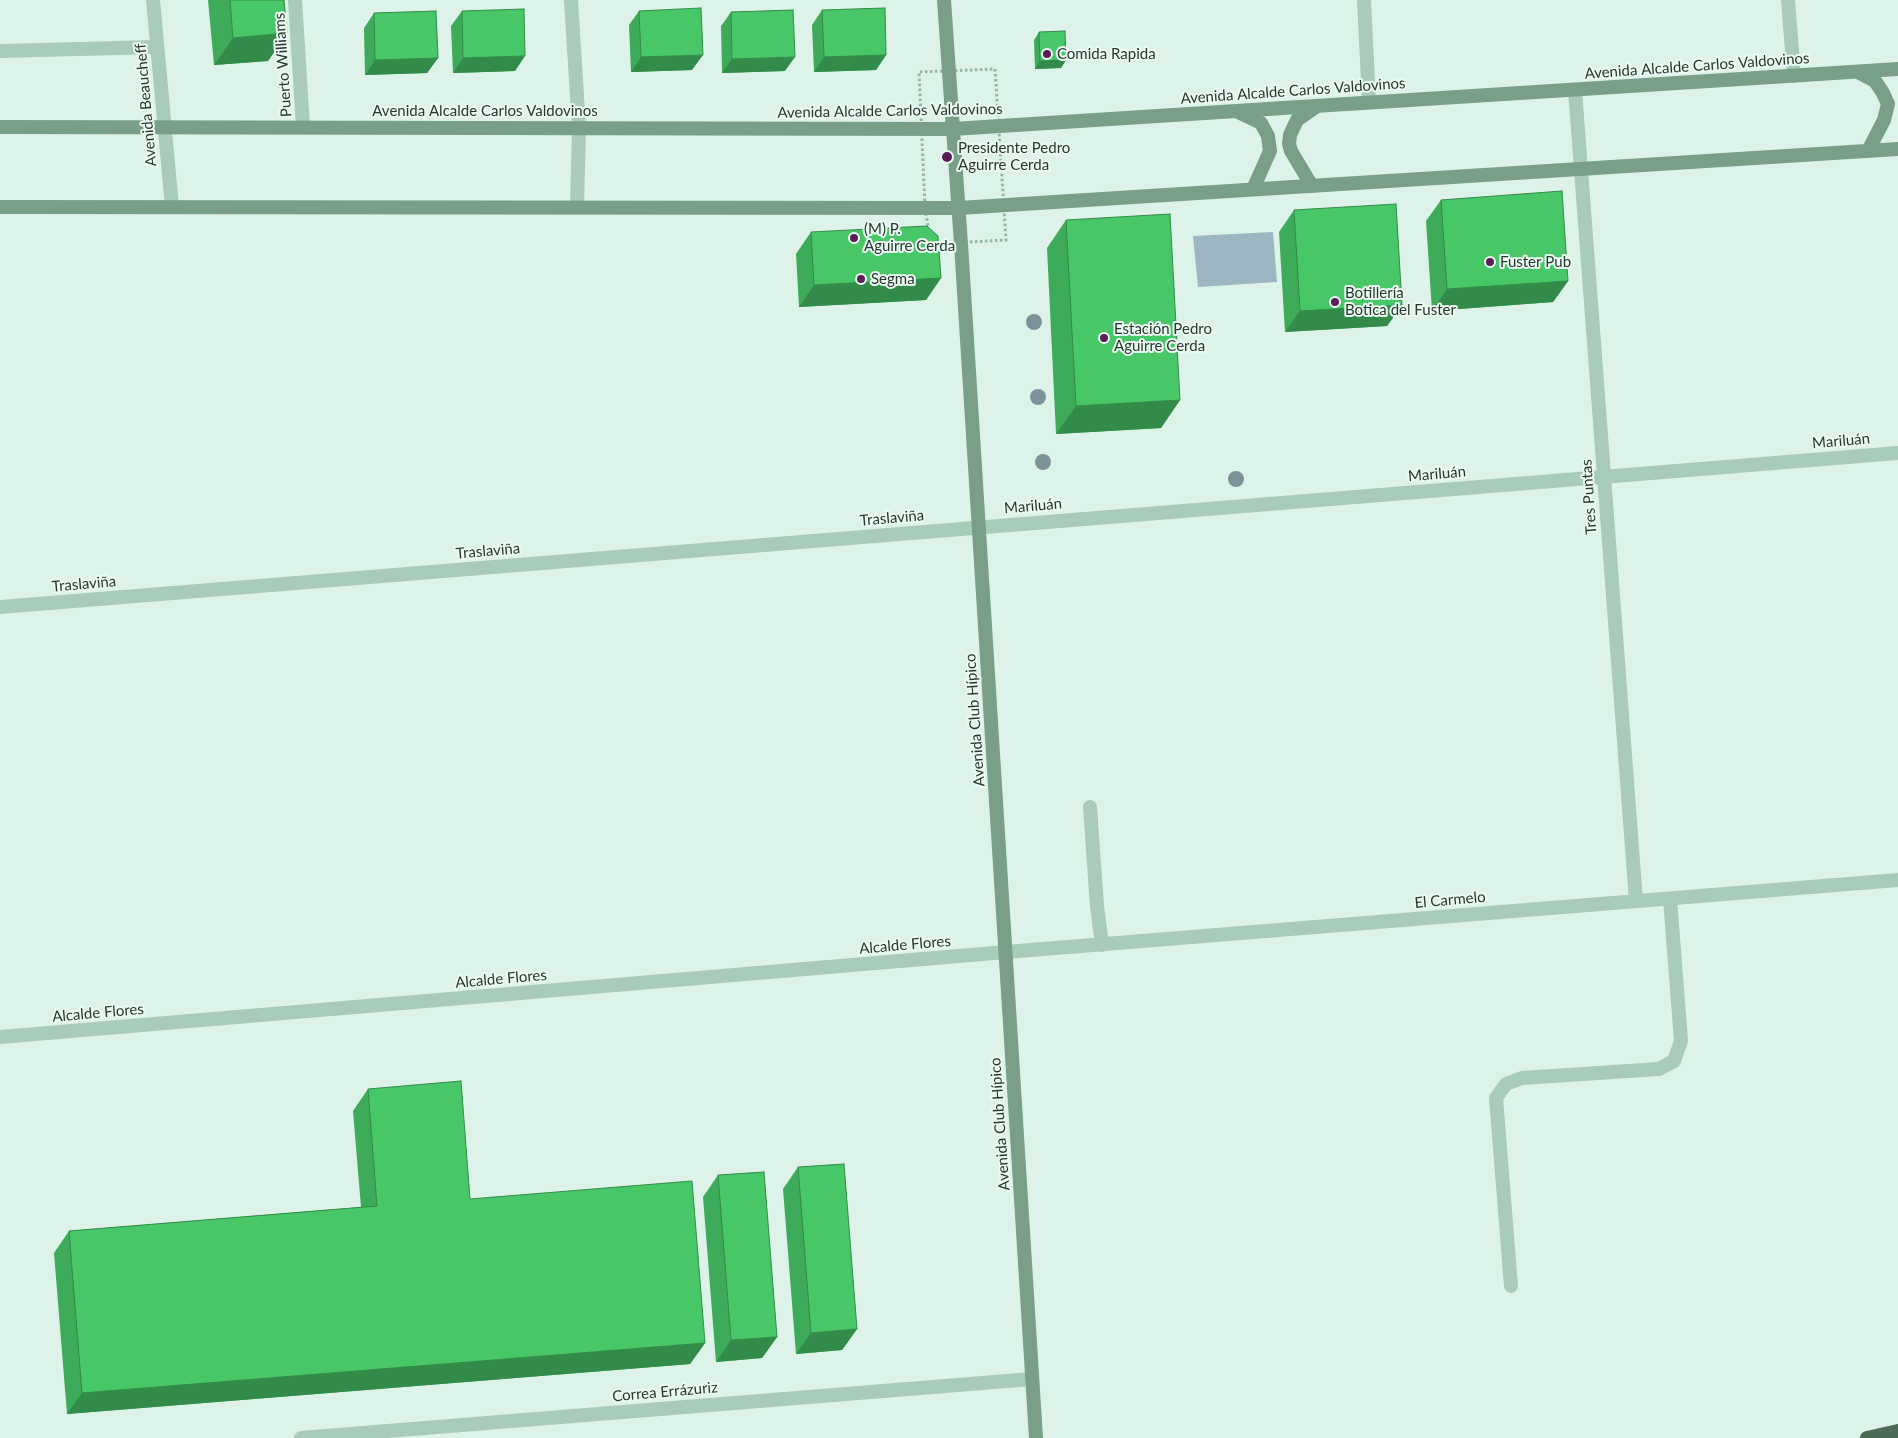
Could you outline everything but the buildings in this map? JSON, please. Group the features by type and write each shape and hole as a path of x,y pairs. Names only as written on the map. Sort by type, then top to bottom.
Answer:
{"highway":[{"path":"1867,1438 1898,1431"}],"main road":[{"name":"Avenida Club Hípico","path":"944,0 959,208 1036,1438"},
{"name":"Avenida Alcalde Carlos Valdovinos","path":"0,127 952,129 1898,69"},
{"path":"1858,72 1876,81 1888,104 1884,120 1868,151"},
{"path":"1312,186 1291,152 1289,144 1290,135 1297,120 1318,106"},
{"path":"1235,111 1261,123 1268,136 1270,151 1254,189"},
{"path":"0,207 959,208 1898,149"}],"street":[{"name":"Avenida Beaucheff","path":"153,0 172,207"},
{"name":"Puerto Williams","path":"295,0 303,127"},
{"path":"570,0 579,128 577,207"},
{"path":"1364,0 1369,102"},
{"path":"1788,0 1794,76"},
{"path":"0,51 157,47"},
{"name":"Tres Puntas","path":"1574,90 1636,902"},
{"name":"Mariluán","path":"978,527 1898,453"},
{"name":"Traslaviña","path":"0,607 978,527"},
{"path":"1090,807 1097,906 1102,945"},
{"name":"El Carmelo","path":"1006,952 1898,880"},
{"path":"1511,1286 1496,1098 1506,1084 1522,1078 1660,1069 1674,1060 1681,1041 1670,898"},
{"name":"Alcalde Flores","path":"0,1038 1006,952"},
{"name":"Correa Errázuriz","path":"301,1438 1032,1379"}],"shaded area":[{"path":"1273,232 1277,282 1198,287 1193,236"}],"place":[{"name":"Comida Rapida","path":"1047,54"},
{"name":"Presidente Pedro Aguirre Cerda","path":"947,157"},
{"name":"(M) P. Aguirre Cerda","path":"854,238"},
{"name":"Fuster Pub","path":"1490,262"},
{"name":"Segma","path":"861,279"},
{"name":"Botillería Botica del Fuster","path":"1335,302"},
{"name":"Estación Pedro Aguirre Cerda","path":"1104,338"}]}
